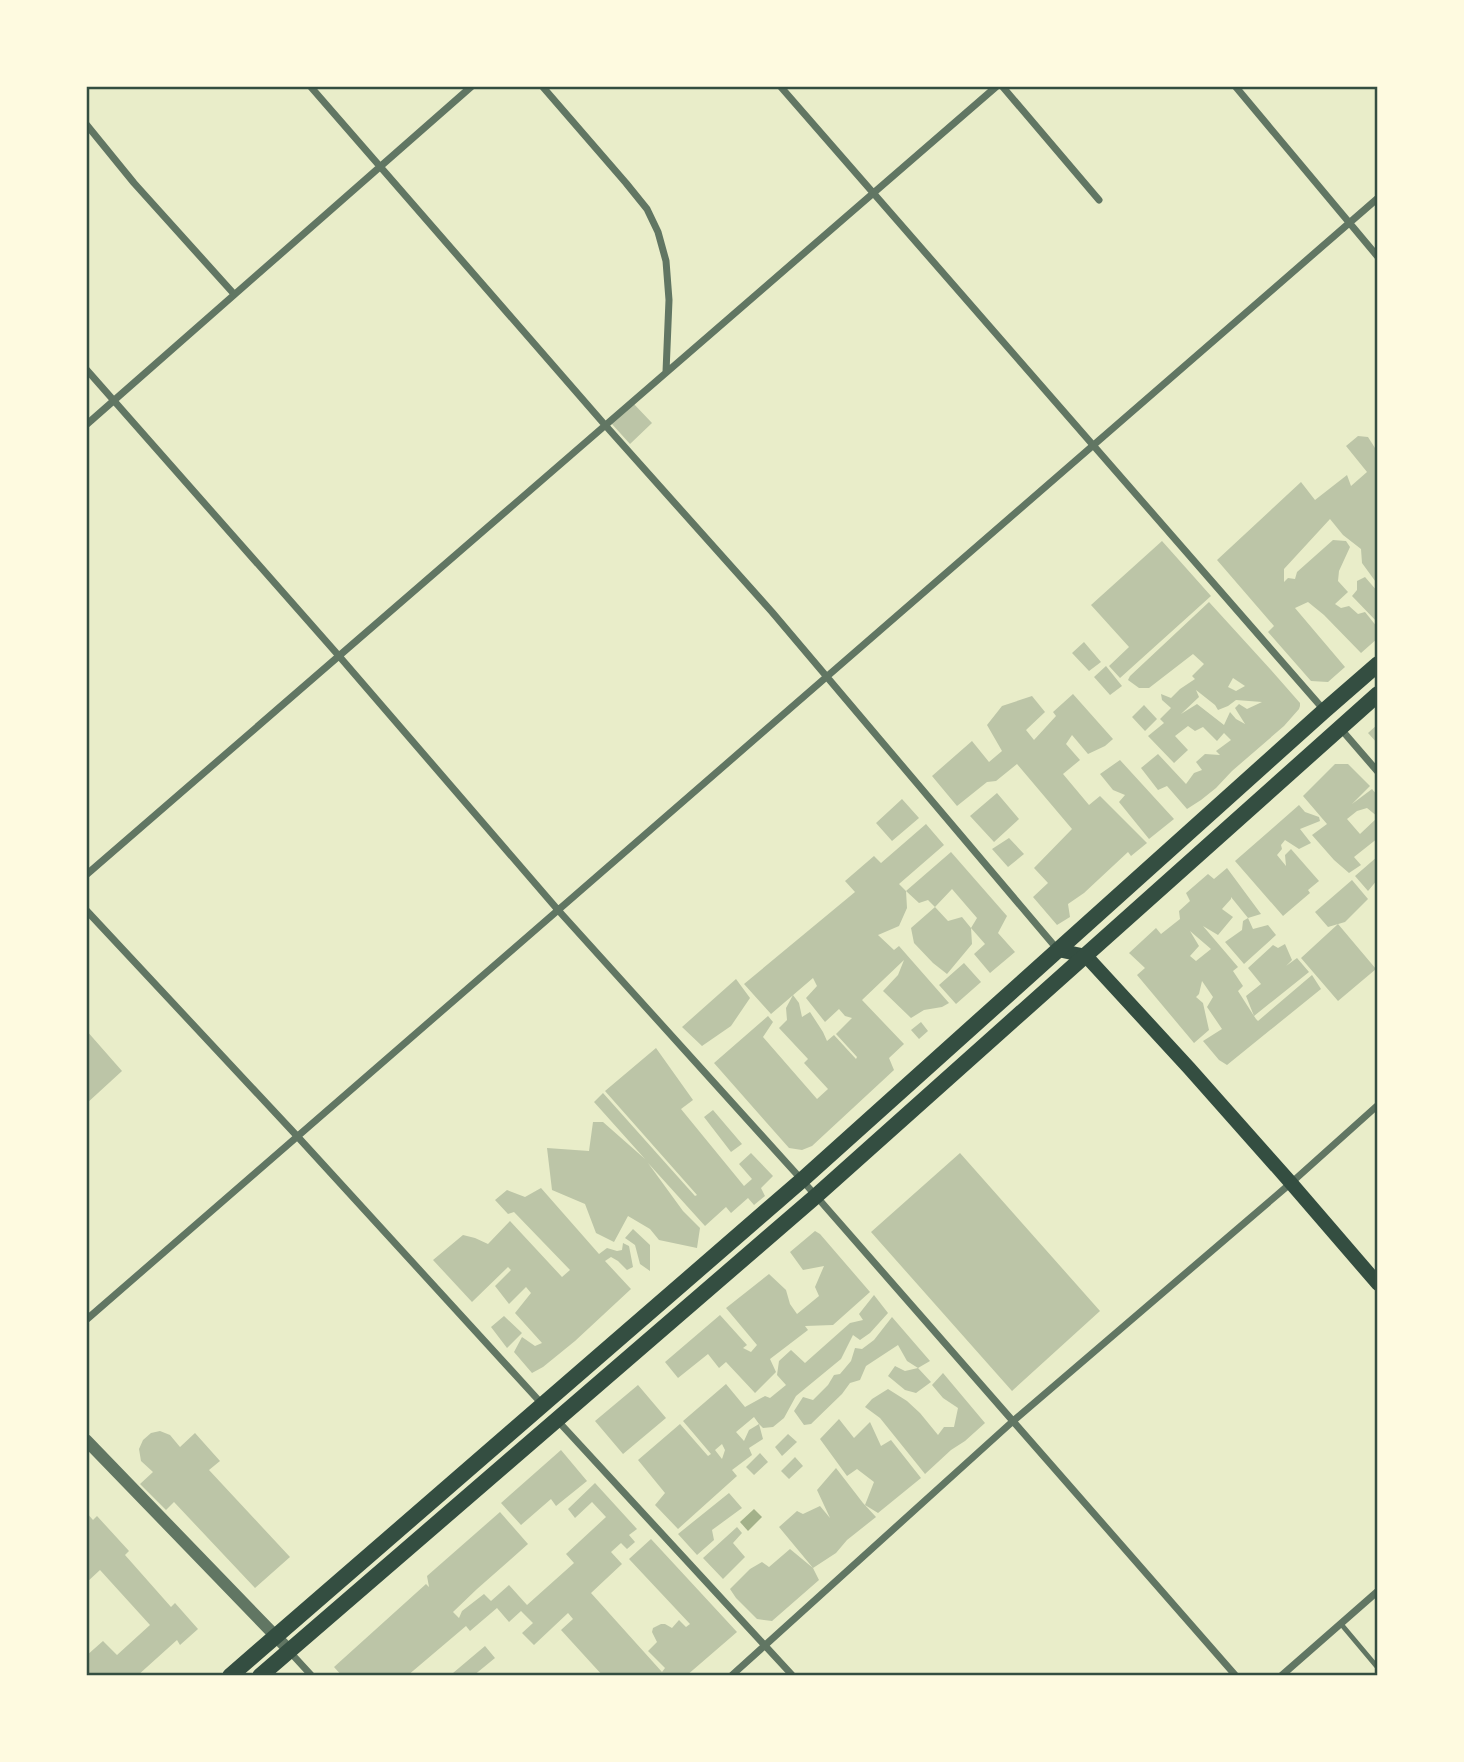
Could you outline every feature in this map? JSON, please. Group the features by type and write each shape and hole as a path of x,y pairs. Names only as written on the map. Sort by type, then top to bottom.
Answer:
{"main road":[{"path":"230,1676 802,1180 1378,664"},
{"path":"260,1676 816,1196 1378,694"},
{"path":"1058,950 1086,956 1291,1182 1378,1284"}],"street":[{"path":"310,86 772,612 1058,950"},
{"path":"86,425 472,86"},
{"path":"542,86 647,209 657,232 666,261 669,299 666,372"},
{"path":"780,86 1324,710"},
{"path":"86,875 1000,86 1099,200"},
{"path":"1235,86 1378,257"},
{"path":"86,124 134,183 234,294"},
{"path":"86,1320 1378,198"},
{"path":"86,369 558,910 802,1180 1236,1676"},
{"path":"1340,728 1378,772"},
{"path":"86,910 542,1404"},
{"path":"731,1676 1012,1422 1378,1105"},
{"path":"556,1420 793,1676"},
{"path":"86,1440 312,1676"},
{"path":"1281,1676 1378,1591"}],"lane":[{"path":"1340,1624 1378,1668"}],"shaded area":[{"path":"754,1509 762,1517 748,1531 740,1522"}],"building":[{"path":"633,403 652,423 630,444 611,423"},
{"path":"1358,436 1368,437 1375,448 1378,446 1378,585 1362,563 1361,549 1343,535 1330,519 1284,569 1284,582 1288,578 1295,579 1297,572 1333,540 1346,541 1350,547 1339,571 1338,581 1348,592 1335,604 1341,608 1349,606 1358,614 1365,612 1378,628 1378,638 1361,653 1308,602 1295,608 1345,667 1328,682 1311,681 1268,632 1274,626 1217,560 1301,482 1315,500 1347,475 1351,486 1367,472 1346,446"},
{"path":"1162,541 1211,596 1120,678 1109,666 1129,647 1091,605"},
{"path":"1365,577 1378,592 1378,623 1352,596 1357,590 1357,581"},
{"path":"1209,602 1300,706 1284,726 1216,788 1187,809 1167,786 1158,790 1141,768 1158,754 1186,784 1194,773 1202,770 1196,762 1205,754 1220,755 1216,751 1231,740 1224,733 1217,741 1203,727 1195,731 1188,726 1175,736 1188,750 1174,763 1148,736 1164,723 1160,719 1171,708 1162,700 1161,694 1171,698 1195,679 1192,676 1204,664 1193,654 1149,688 1139,688 1128,680","holes":["1233,678 1245,686 1236,691 1228,687","1196,690 1218,710 1236,700 1262,702 1247,709 1239,704 1235,708 1245,724 1230,712 1224,725 1197,704 1181,714 1199,697"]},
{"path":"1084,642 1101,662 1089,671 1072,653"},
{"path":"1106,666 1122,686 1110,695 1094,677"},
{"path":"1073,694 1113,739 1088,754 1072,735 1066,744 1080,760 1063,774 1089,805 1100,796 1147,843 1131,856 1128,852 1084,893 1068,904 1070,917 1057,925 1033,897 1048,883 1034,868 1072,829 1017,764 996,781 987,782 957,806 932,776 972,741 989,762 1002,751 987,725 1002,706 1032,696 1045,712 1026,730 1034,740 1056,716 1053,712"},
{"path":"1144,705 1157,719 1145,731 1132,717"},
{"path":"1378,724 1378,744 1368,733"},
{"path":"1120,760 1174,819 1149,839 1119,802 1125,795 1113,790 1100,774"},
{"path":"1335,764 1348,764 1370,786 1352,804 1372,789 1378,796 1378,817 1378,838 1354,857 1361,865 1349,873 1312,835 1327,824 1303,796","holes":["1367,808 1378,817 1360,834 1347,819 1357,811"]},
{"path":"997,793 1019,819 994,842 970,816"},
{"path":"902,799 919,818 892,841 876,823"},
{"path":"1299,805 1305,812 1319,817 1320,821 1300,829 1311,843 1299,849 1285,840 1277,855 1286,866 1285,855 1291,849 1319,881 1308,890 1310,893 1283,916 1235,861"},
{"path":"926,824 944,845 899,884 906,891 907,908 899,926 878,935 894,950 899,946 949,1003 924,1010 911,1018 883,991 898,975 904,960 862,1000 904,1044 889,1058 894,1070 812,1146 802,1150 789,1148 714,1063 768,1016 773,1022 763,1037 817,1099 828,1089 804,1063 808,1059 779,1028 787,1020 786,1008 793,995 771,1014 744,984 855,892 845,881 874,856 881,863","holes":["813,978 817,986 806,998 825,1022 839,1009 845,1016 852,1018 836,1034 856,1059 834,1035 827,1041 810,1012 802,1017 799,1003 793,995"]},
{"path":"1009,838 1024,854 1008,867 992,849"},
{"path":"951,852 1007,916 998,933 1015,952 990,973 974,954 985,944 971,928 977,918 952,889 935,907 928,900 919,903 906,891"},
{"path":"1378,856 1378,879 1368,891 1355,876"},
{"path":"1227,868 1261,914 1248,918 1231,897 1222,909 1233,917 1218,935 1203,926 1238,967 1233,971 1243,986 1238,991 1256,1019 1258,1021 1312,975 1321,989 1227,1065 1219,1060 1203,1041 1222,1029 1207,1007 1213,997 1202,981 1196,997 1203,1003 1209,1030 1194,1043 1137,975 1145,968 1129,953 1156,928 1161,934 1180,919 1179,911 1190,901 1186,893 1208,874 1214,879","holes":["1190,931 1211,949 1196,961 1190,956 1199,946"]},
{"path":"1352,880 1368,899 1345,922 1328,927 1315,912"},
{"path":"935,907 948,921 962,917 971,928 972,944 947,974 914,943 911,928"},
{"path":"1248,918 1253,929 1268,925 1276,935 1244,964 1225,942 1242,930 1243,921"},
{"path":"1338,924 1376,969 1338,1001 1301,958"},
{"path":"1285,944 1292,960 1286,966 1297,958 1309,972 1254,1016 1246,996 1261,984 1248,968 1273,945 1278,948"},
{"path":"964,963 981,982 956,1004 939,985"},
{"path":"736,979 750,998 731,1026 702,1046 682,1027"},
{"path":"921,1022 928,1031 919,1039 911,1030"},
{"path":"86,1030 122,1071 86,1104"},
{"path":"656,1048 693,1100 681,1109 744,1186 752,1179 739,1164 751,1153 773,1176 761,1188 765,1196 754,1205 748,1198 731,1213 726,1207 705,1226 648,1163 683,1211 700,1228 697,1248 659,1240 650,1229 628,1216 614,1242 596,1233 585,1204 552,1190 547,1148 589,1151 593,1122 603,1122 645,1159 594,1102 603,1093 695,1196 697,1195 605,1091"},
{"path":"713,1110 742,1144 731,1152 704,1117"},
{"path":"960,1153 1100,1311 1012,1391 871,1232"},
{"path":"541,1188 599,1254 607,1248 622,1250 623,1243 629,1246 633,1267 627,1270 611,1257 605,1261 631,1289 575,1341 532,1373 514,1352 522,1337 535,1346 542,1343 515,1313 531,1293 526,1287 509,1304 495,1286 511,1270 508,1267 472,1302 433,1260 463,1235 488,1244 510,1221 562,1277 570,1270 514,1212 508,1214 495,1200 507,1190 525,1197"},
{"path":"633,1229 650,1245 650,1271 640,1264 635,1245 625,1238"},
{"path":"815,1231 870,1292 833,1325 805,1326 808,1330 770,1359 776,1372 755,1393 726,1362 719,1368 708,1354 678,1378 665,1362 720,1315 747,1345 743,1348 751,1352 757,1345 726,1308 769,1274 786,1290 790,1304 797,1314 819,1296 815,1287 824,1266 803,1270 790,1252"},
{"path":"874,1295 888,1313 860,1340 853,1335 841,1359 796,1396 784,1418 773,1427 763,1428 759,1424 763,1439 749,1448 752,1455 732,1470 737,1476 678,1529 655,1505 665,1493 638,1460 680,1424 708,1456 711,1454 683,1421 726,1384 745,1407 765,1396 770,1398 786,1385 777,1375 779,1361 791,1350 805,1363 850,1323 863,1320 859,1314","holes":["754,1417 759,1424 749,1430 744,1441 736,1432","722,1444 725,1450 722,1459 715,1450"]},
{"path":"504,1316 522,1333 507,1348 491,1327"},
{"path":"892,1317 930,1361 918,1368 907,1361 898,1345 866,1366 860,1380 850,1383 811,1424 804,1425 794,1411 803,1397 813,1400 834,1375 840,1374 851,1361 855,1348 862,1349 874,1340"},
{"path":"895,1366 905,1371 918,1368 931,1382 916,1393 905,1390 888,1376"},
{"path":"943,1373 985,1423 925,1474 880,1418 865,1407 888,1389 907,1401 938,1435 944,1427 954,1427 958,1408 943,1398 932,1385"},
{"path":"638,1385 666,1418 623,1454 595,1421"},
{"path":"839,1419 854,1438 870,1422 881,1446 891,1440 921,1478 878,1513 865,1505 874,1482 857,1469 847,1476 820,1439"},
{"path":"160,1431 170,1435 180,1447 195,1433 220,1461 209,1470 290,1557 255,1588 174,1502 166,1510 140,1484 153,1472 141,1461 139,1449 143,1440 151,1433"},
{"path":"788,1434 797,1442 782,1456 775,1447"},
{"path":"561,1450 587,1481 556,1506 551,1499 521,1525 501,1503"},
{"path":"760,1453 768,1462 754,1475 746,1467"},
{"path":"795,1457 803,1466 789,1479 781,1471"},
{"path":"836,1468 876,1517 847,1540 836,1553 813,1568 779,1527 797,1511 803,1514 820,1506 830,1518 817,1490"},
{"path":"595,1483 637,1529 629,1535 635,1542 627,1549 621,1543 611,1552 622,1564 591,1593 662,1672 665,1668 648,1651 657,1642 653,1628 665,1624 672,1628 679,1620 686,1627 690,1624 629,1559 651,1539 737,1632 686,1676 603,1676 561,1630 573,1619 568,1613 534,1645 522,1633 533,1623 521,1611 509,1622 497,1608 470,1631 466,1626 407,1676 342,1676 334,1667 426,1584 429,1587 427,1576 500,1512 528,1544 453,1612 459,1618 462,1611 484,1594 491,1601 509,1585 527,1605 574,1563 566,1554 606,1517 592,1502 575,1518 568,1509"},
{"path":"729,1493 742,1508 712,1530 714,1540 697,1555 678,1534"},
{"path":"86,1512 93,1520 97,1516 129,1551 125,1555 171,1607 175,1603 198,1629 180,1645 177,1640 137,1676 86,1676 86,1656 103,1641 117,1655 150,1625 100,1570 86,1583"},
{"path":"737,1527 742,1533 733,1543 745,1557 723,1579 703,1558"},
{"path":"790,1549 813,1568 819,1580 772,1621 757,1619 730,1589 750,1569 762,1562 769,1567"},
{"path":"485,1646 495,1658 473,1676 453,1676 453,1673"}]}
